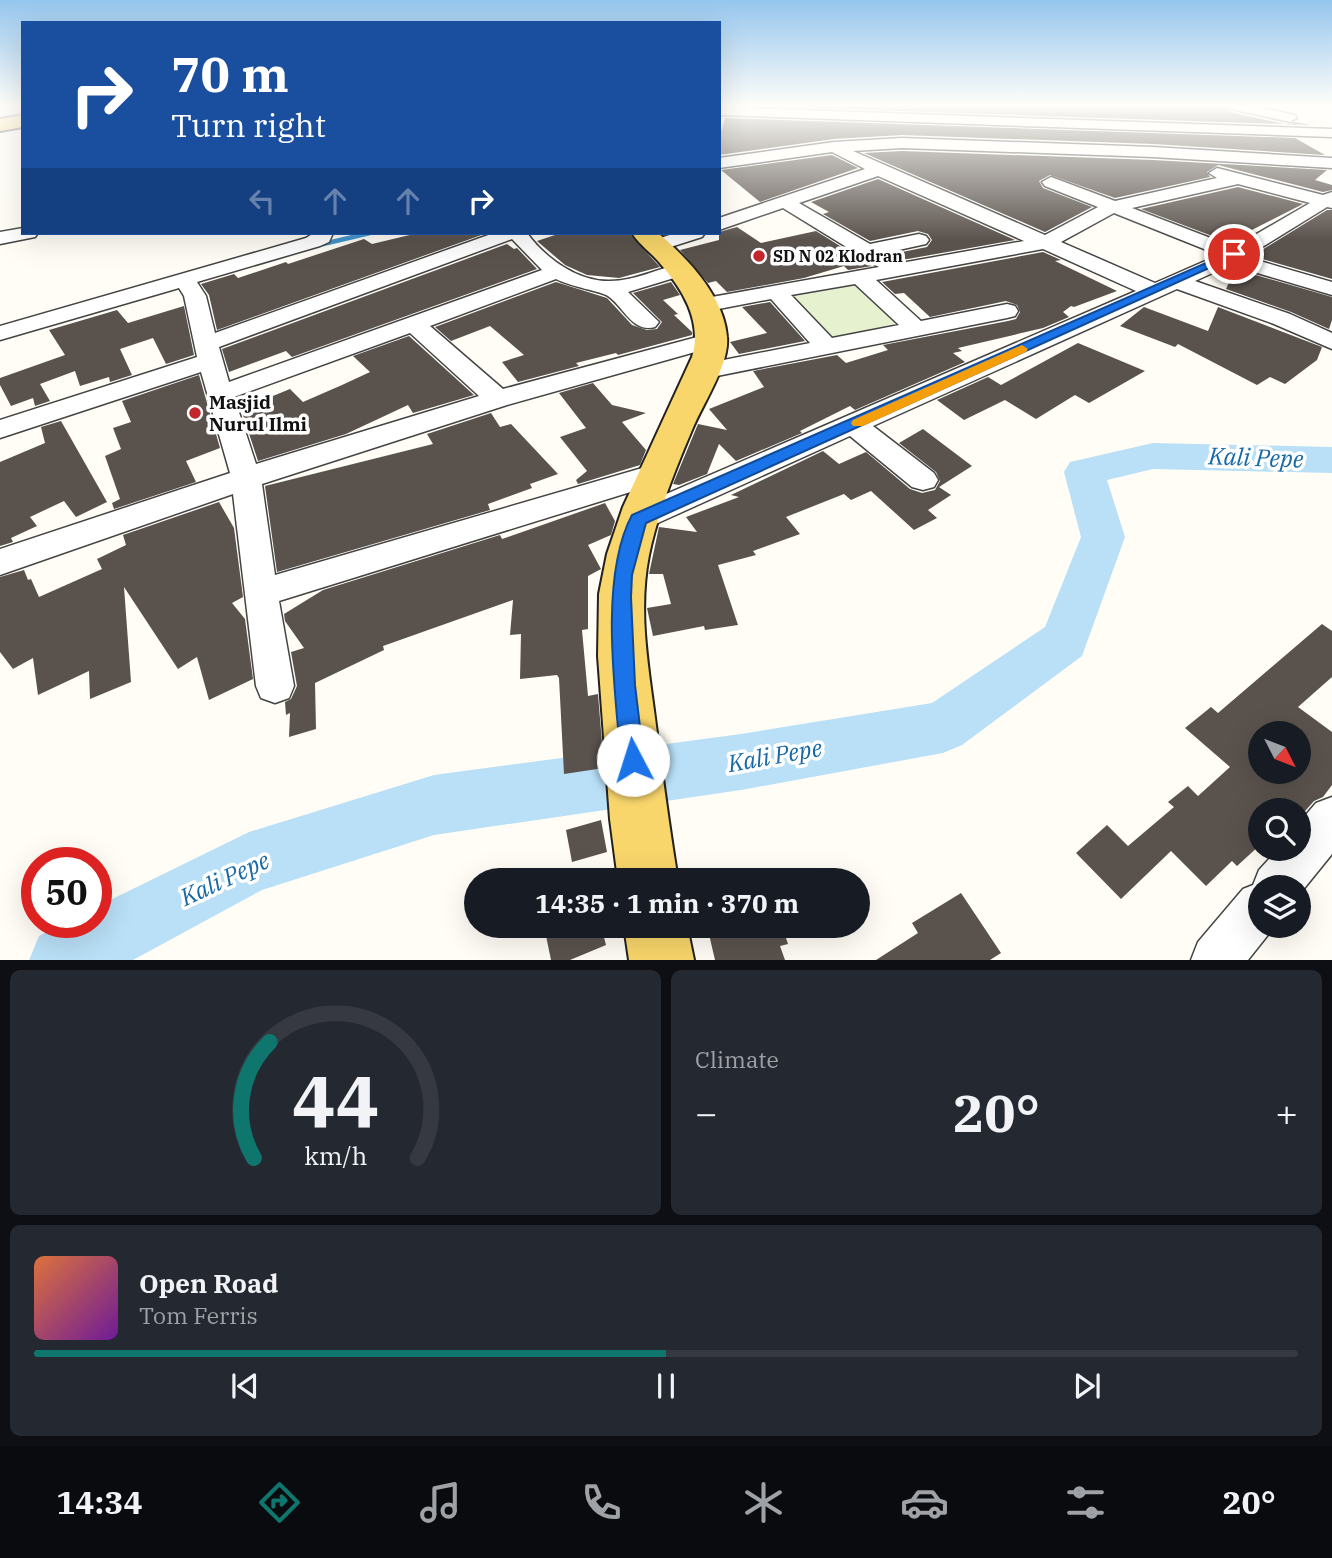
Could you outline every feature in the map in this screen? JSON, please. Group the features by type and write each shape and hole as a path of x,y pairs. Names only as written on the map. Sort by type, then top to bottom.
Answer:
{"main road":[{"path":"643,855 628,714 621,597 623,575 638,519 707,356 704,304 661,249"},
{"path":"658,938 662,960"}],"street":[{"path":"738,151 751,158"},
{"path":"721,163 830,151"},
{"path":"841,151 1045,243 1164,286 1300,326 1332,342"},
{"path":"1085,151 1266,157 1332,163"},
{"path":"1266,157 1278,151"},
{"path":"1157,154 1236,179 1329,200"},
{"path":"721,223 879,170"},
{"path":"704,304 1045,243 1111,206 1236,179"},
{"path":"1051,181 1232,256 1332,289"},
{"path":"638,519 1232,256 1329,200"},
{"path":"785,202 895,268"},
{"path":"0,238 21,234"},
{"path":"0,333 186,282 313,243 323,235"},
{"path":"0,429 208,352 506,235"},
{"path":"518,235 532,254 557,272 601,287 612,288 647,321"},
{"path":"612,288 661,249 691,235"},
{"path":"867,251 919,240"},
{"path":"222,393 557,272"},
{"path":"858,275 914,327"},
{"path":"186,282 194,296 246,478 275,686"},
{"path":"775,291 827,347"},
{"path":"0,562 246,478 498,399 707,356 827,347 914,327 1007,311"},
{"path":"414,324 498,399"},
{"path":"854,425 923,480"},
{"path":"260,593 656,474"},
{"path":"1286,875 1332,819"},
{"path":"1216,960 1248,921"}],"green space":[{"path":"858,279 905,321 826,340 786,294"}],"building":[{"path":"721,151 749,151 721,155"},
{"path":"902,151 1153,160 1327,170 1315,180 1332,185 1332,190 1323,192 1218,165 1207,172 1210,177 1115,198 1050,175 1039,181 1043,188 1092,207 1045,232 864,153"},
{"path":"1259,151 1318,151 1325,155"},
{"path":"832,155 858,168 760,202 721,170"},
{"path":"878,179 1015,240 902,260 892,254 927,247 932,240 928,234 918,231 870,241 823,214 829,212 811,202"},
{"path":"1238,187 1303,204 1228,242 1141,209"},
{"path":"1327,210 1332,210 1332,279 1252,256"},
{"path":"737,227 761,243 816,231 872,266 848,270 844,266 804,278 727,292 716,281 708,283 680,250 719,240 721,231"},
{"path":"410,235 481,235 217,330 209,295 201,284 234,274 238,278 364,239 372,244"},
{"path":"555,235 631,235 660,267 619,278 587,275 565,265 537,241"},
{"path":"507,244 517,248 537,269 292,357 286,351 229,372 222,349"},
{"path":"1043,252 1061,260 1055,261 1117,291 1071,306 1063,312 1069,317 1043,328 958,348 962,351 953,353 965,362 855,410 850,406 800,431 802,433 736,461 719,444 707,474 679,485 673,484 698,424 727,430 709,409 764,387 753,371 837,355 846,363 888,350 883,345 1008,321 1016,319 1020,312 1017,305 1006,301 930,317 904,293 895,294 882,282"},
{"path":"1235,269 1332,297 1332,320 1329,329 1226,289"},
{"path":"556,282 607,298 632,325 647,330 657,329 662,322 633,293 671,282 680,295 663,300 678,314 674,315 692,335 576,363 579,366 518,382 502,362 524,355 490,326 451,341 435,327"},
{"path":"770,302 805,341 739,354 730,342 767,333 742,307"},
{"path":"184,306 194,355 166,364 153,338 120,349 132,375 110,382 109,377 80,386 75,371 40,384 50,401 35,406 33,398 11,406 0,385 0,378 65,355 49,330 117,310 128,323"},
{"path":"1144,307 1208,331 1218,307 1322,347 1317,360 1285,384 1270,377 1257,385 1178,344 1175,347 1120,326"},
{"path":"409,336 474,395 413,413 408,405 346,434 258,461 241,409 290,389 303,402 370,372 353,356"},
{"path":"1078,343 1145,371 1089,403 1075,395 1036,419 1005,400 964,420 937,400 988,377 1001,385"},
{"path":"199,375 220,448 186,461 196,482 114,509 112,503 120,499 105,456 121,449 113,428 131,422 122,401"},
{"path":"593,383 612,405 646,413 622,422 646,450 640,465 578,484 576,480 587,471 560,437 586,428 559,393"},
{"path":"491,413 500,427 511,424 558,474 530,484 532,488 488,504 490,510 277,572 265,486 433,444 427,434"},
{"path":"61,421 107,502 76,517 64,501 30,517 37,526 11,538 13,542 0,546 0,462 45,443 41,427"},
{"path":"923,429 972,466 939,487 951,495 928,510 937,518 914,530 871,491 851,500 844,494 786,517 800,534 753,551 756,555 718,565 738,625 705,630 704,626 653,636 647,608 671,604 663,574 649,574 659,527 697,532 686,517 739,497 731,495 823,451 839,464 866,452 910,489 922,493 935,490 940,481 936,472 899,443"},
{"path":"219,502 234,528 243,597 232,603 245,619 253,679 209,700 197,657 178,669 124,587 131,682 90,699 89,671 38,695 33,658 13,669 0,652 0,577 24,570 39,597 102,569 97,559 126,545 123,535"},
{"path":"605,503 615,521 611,535 588,545 601,569 588,576 588,629 582,630 588,696 598,694 604,768 564,774 559,678 557,675 520,679 521,634 510,635 513,600 383,646 384,650 315,683 316,729 289,737 290,713 286,715 285,702 291,699 297,686 291,652 304,648 285,621 284,614 323,590 500,535 502,539"},
{"path":"1322,624 1332,631 1332,677 1298,707 1332,732 1332,785 1323,797 1311,804 1311,798 1248,798 1248,856 1237,866 1232,861 1206,886 1171,851 1121,899 1076,853 1107,825 1128,846 1174,807 1168,802 1188,786 1198,796 1230,767 1185,728 1211,707 1218,713"},
{"path":"601,820 607,852 572,862 566,830"},
{"path":"961,893 1001,953 990,960 876,960 918,933 912,923"},
{"path":"546,938 604,938 606,945 570,960 551,960"},
{"path":"710,938 786,938 788,944 780,946 785,960 715,960"}],"waterway":[{"path":"319,245 362,235"},
{"name":"Kali Pepe","path":"63,960 249,863 434,805 741,762 943,727 1064,641 1103,537 1084,472 1153,456 1332,460"}],"slow traffic":[{"path":"858,423 1022,349"}],"place":[{"name":"SD N 02 Klodran","path":"759,256"},
{"name":"Masjid Nurul Ilmi","path":"195,413"}],"route":[{"path":"633,760 625,685 621,597 623,575 638,519 1234,254"}]}
